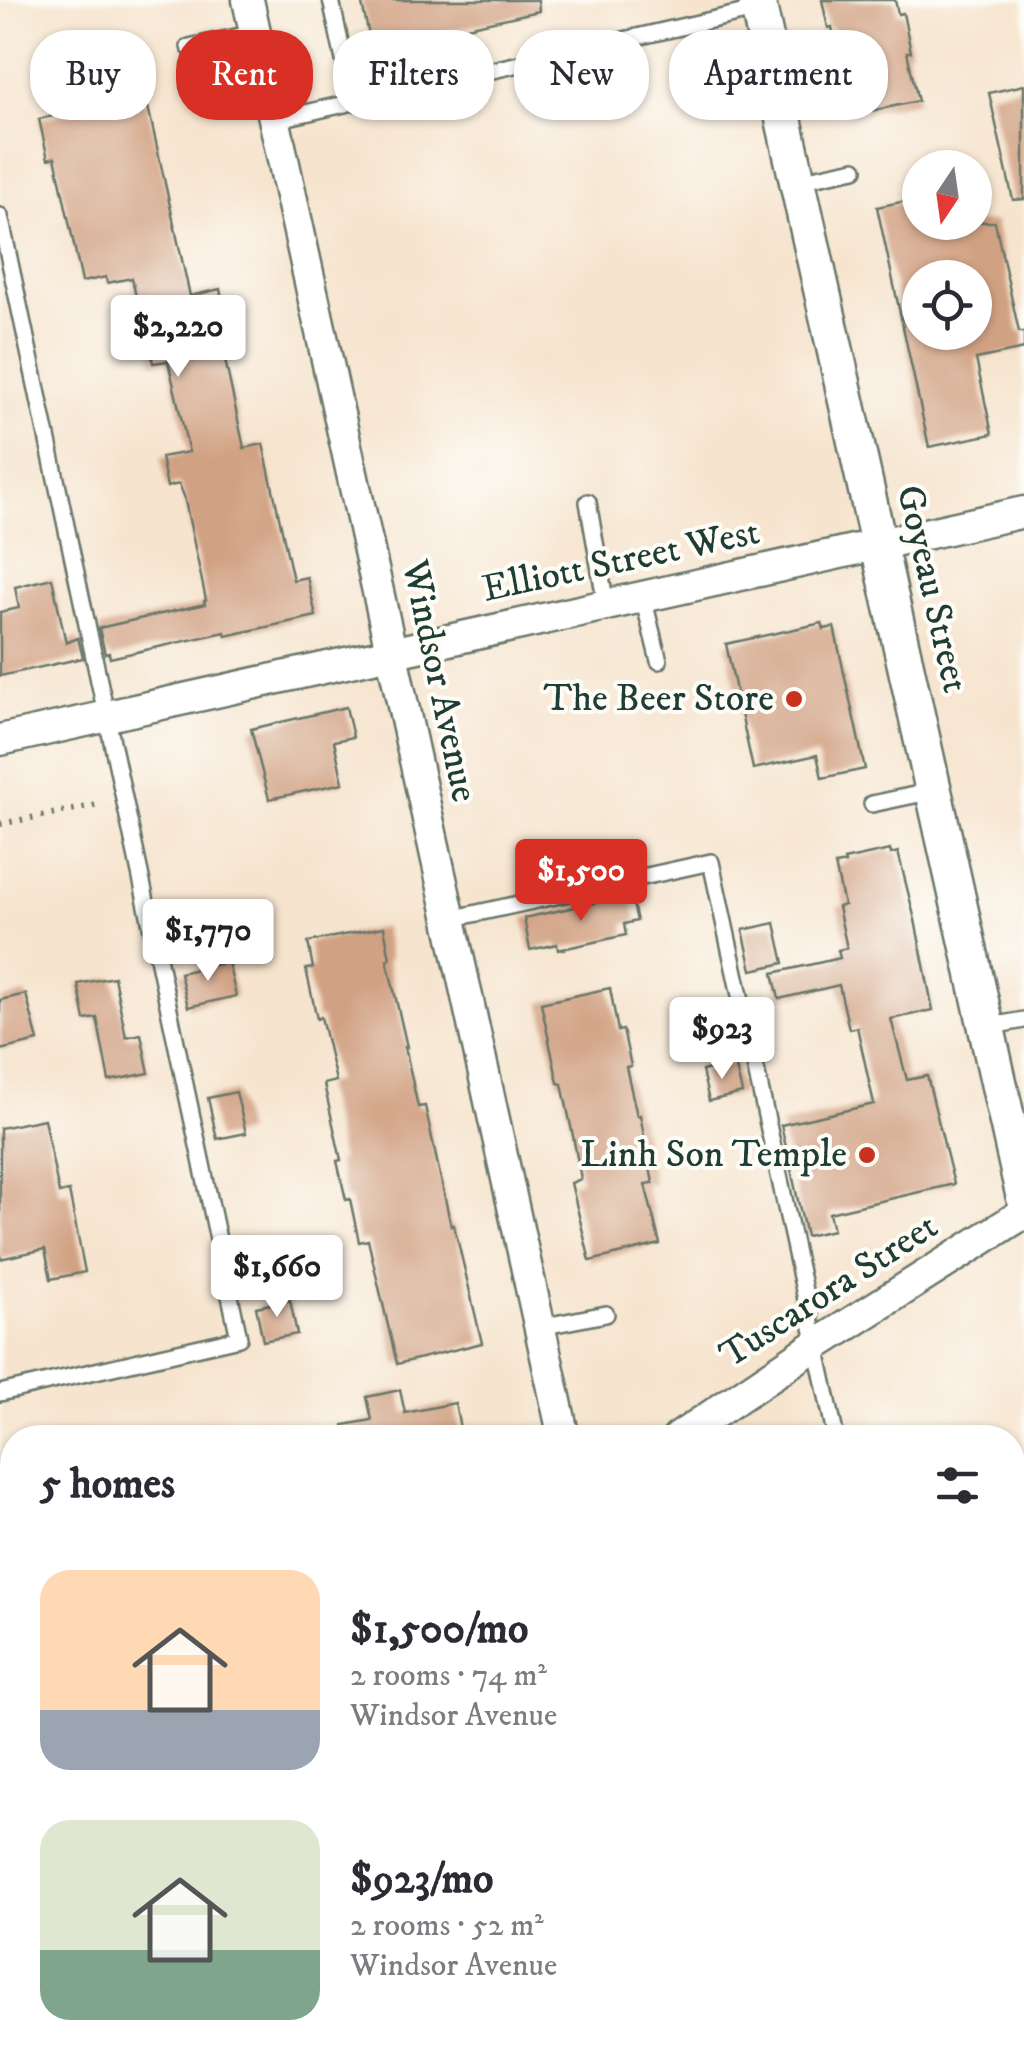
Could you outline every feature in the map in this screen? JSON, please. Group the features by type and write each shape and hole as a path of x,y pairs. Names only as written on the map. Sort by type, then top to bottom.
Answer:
{"street":[{"name":"Windsor Avenue","path":"248,0 255,30"},
{"name":"Goyeau Street","path":"758,4 1024,1196"},
{"name":"Windsor Avenue","path":"274,120 561,1425"},
{"name":"Elliott Street West","path":"0,740 1024,512"},
{"name":"Tuscarora Street","path":"698,1425 1024,1213"}],"lane":[{"path":"331,0 337,30"},
{"path":"494,68 758,4"},
{"path":"798,181 855,169"},
{"path":"0,216 238,1338 0,1392"},
{"path":"588,502 606,605"},
{"path":"643,597 658,661"},
{"path":"872,804 934,790"},
{"path":"450,919 711,862 833,1425"},
{"path":"986,1027 1024,1020"},
{"path":"540,1327 606,1314"}],"path":[{"path":"0,824 124,800"}],"building":[{"path":"361,0 538,0 539,11 453,30 368,30"},
{"path":"822,0 895,0 898,14 903,13 918,101 888,107 888,30 828,28"},
{"path":"1024,85 1024,199 1013,200 989,93"},
{"path":"39,120 151,120 190,296 220,289 232,353 224,355 244,448 263,444 293,580 307,577 316,616 110,658 109,653 105,654 99,628 205,604 184,496 179,484 167,487 161,457 189,452 168,361 153,363 132,278 107,283 106,277 82,282 55,157 48,159"},
{"path":"902,202 902,240 992,240 995,222 1019,332 1024,332 1024,349 976,359 992,434 929,447 908,350 992,350 992,260 902,260 902,322 877,207"},
{"path":"52,578 66,643 78,638 83,658 0,676 0,612 19,608 15,587"},
{"name":"The Beer Store","path":"822,623 824,629 834,627 865,769 822,778 817,755 753,769 726,644"},
{"path":"346,707 353,737 334,741 343,783 269,799 251,729"},
{"path":"890,850 891,854 898,852 933,1010 891,1019 907,1080 927,1076 954,1184 829,1213 833,1230 806,1236 781,1125 874,1104 857,1027 849,1029 839,985 779,999 773,973 840,958 838,950 847,948 838,907 844,905 835,865"},
{"path":"631,895 637,921 624,924 626,935 558,950 557,944 530,950 524,918"},
{"path":"775,923 784,963 752,970 743,930"},
{"path":"384,927 390,959 387,960 418,1107 425,1106 482,1343 397,1364 368,1240 359,1242 337,1161 341,1160 324,1084 336,1081 306,969 313,968 308,942"},
{"path":"228,962 236,996 188,1007 180,973"},
{"path":"114,977 126,1037 141,1034 149,1073 109,1081 97,1018 85,1020 78,984"},
{"path":"610,988 618,1031 623,1030 631,1066 626,1067 653,1183 645,1184 660,1244 590,1261 571,1183 581,1179 573,1136 541,1003"},
{"path":"26,994 38,1041 0,1050 0,1000"},
{"path":"735,1063 742,1093 709,1101 702,1071"},
{"path":"236,1092 246,1133 217,1139 208,1098"},
{"path":"44,1119 59,1193 69,1191 85,1272 51,1279 45,1249 0,1259 0,1128"},
{"path":"290,1300 297,1334 263,1341 256,1307"},
{"path":"400,1390 405,1413 455,1403 459,1425 344,1425 372,1420 367,1397"}],"place":[{"name":"The Beer Store","path":"794,699"},
{"name":"Linh Son Temple","path":"867,1155"}]}
